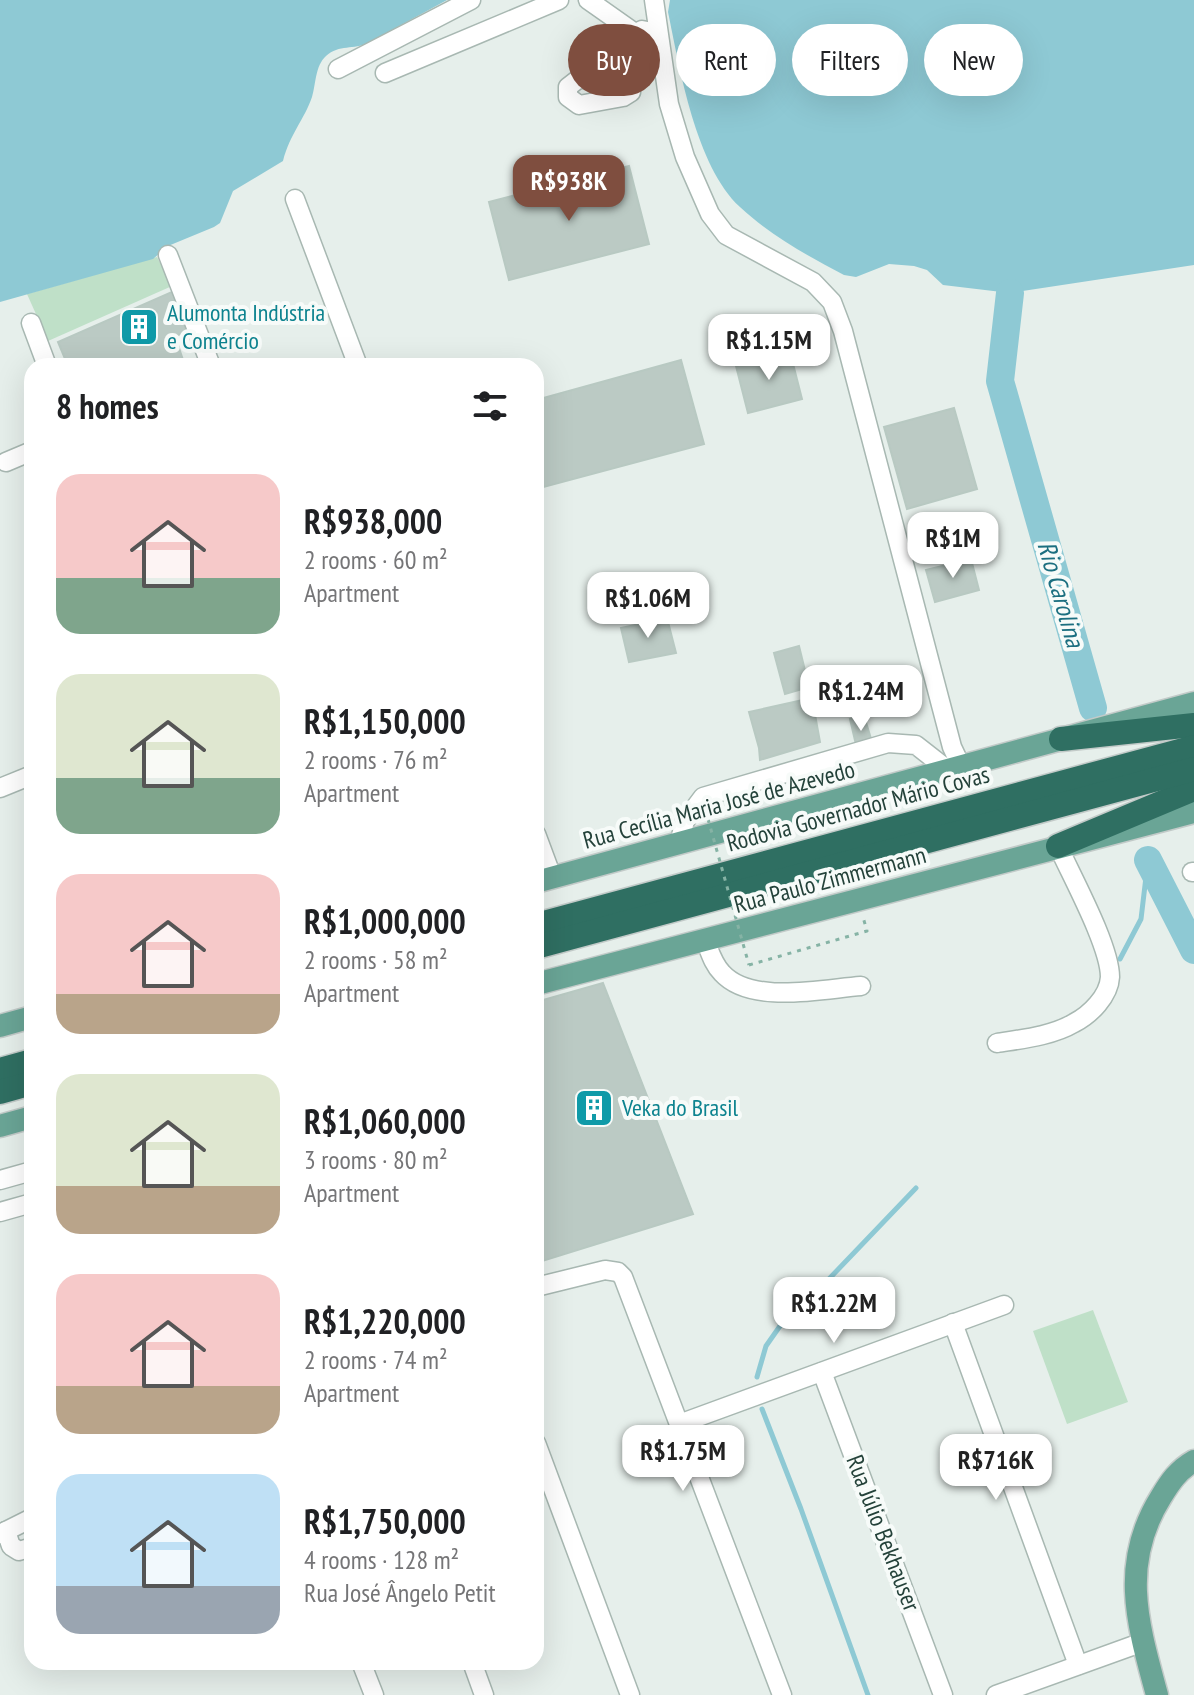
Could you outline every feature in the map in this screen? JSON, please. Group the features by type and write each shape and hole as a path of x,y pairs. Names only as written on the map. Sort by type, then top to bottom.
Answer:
{"highway":[{"path":"1061,739 1194,725"},
{"name":"Rodovia Governador Mário Covas","path":"544,923 1194,747"},
{"name":"Rodovia Governador Mário Covas","path":"544,945 1194,769"},
{"path":"1058,846 1194,789"},
{"path":"0,1070 24,1063"},
{"path":"0,1092 24,1085"}],"main road":[{"name":"Rua Cecília Maria José de Azevedo","path":"544,880 1194,703"},
{"name":"Rua Paulo Zimmermann","path":"544,982 1194,812"},
{"path":"0,1026 24,1019"},
{"path":"0,1126 24,1119"},
{"path":"1157,1695 1134,1590 1136,1564 1153,1508 1181,1469 1194,1461"}],"street":[{"path":"338,69 471,0"},
{"path":"385,73 559,0"},
{"path":"588,0 622,24"},
{"path":"654,0 657,24"},
{"path":"660,46 669,104 685,157 710,214 726,235 813,282 832,302 843,331 955,768"},
{"path":"295,199 355,358"},
{"path":"168,255 208,358"},
{"path":"31,323 44,358"},
{"path":"6,462 24,454"},
{"path":"679,843 685,821 703,797 888,743 916,745 955,768"},
{"path":"0,788 24,778"},
{"path":"997,1043 1034,1037 1074,1024 1099,1003 1110,980 1107,954 1058,846"},
{"path":"705,940 713,962 722,975 752,990 785,992 861,986"},
{"path":"0,1180 24,1173"},
{"path":"0,1212 24,1205"},
{"path":"544,1285 605,1270 618,1272 623,1277 782,1695"},
{"path":"679,1424 1004,1305"},
{"path":"953,1323 1078,1665"},
{"name":"Rua Júlio Bekhauser","path":"822,1372 943,1695"},
{"path":"544,1464 630,1695"},
{"path":"24,1522 3,1532 11,1546 19,1551 24,1549"},
{"path":"996,1695 1143,1642"},
{"path":"364,1670 374,1695"},
{"path":"475,1670 484,1695"}],"path":[{"path":"708,819 749,965 867,931 862,915"}],"green space":[{"path":"157,257 172,286 48,341 27,294"},
{"path":"1093,1310 1128,1402 1067,1424 1033,1331"}],"water":[{"path":"0,0 447,0 368,43 336,50 326,56 318,70 309,105 283,161 233,191 220,223 168,246 153,259 0,302"},
{"path":"670,0 1194,0 1194,265 1010,293 943,285 927,270 914,266 889,264 856,277 844,275 777,236 740,207 712,167 692,116 687,96 776,96 776,24 676,24 676,51 668,12"}],"building":[{"path":"629,166 649,244 509,280 489,202"},
{"name":"Alumonta Indústria e Comércio","path":"174,291 187,332 175,336 182,358 65,358 58,342"},
{"path":"790,352 802,399 748,413 736,366"},
{"path":"681,360 704,444 544,487 544,398"},
{"path":"954,408 977,489 907,509 884,427"},
{"path":"971,559 979,590 935,602 926,570"},
{"path":"667,618 676,653 629,662 621,628"},
{"path":"799,646 809,687 785,694 774,653"},
{"path":"812,698 820,742 760,760 749,712"},
{"path":"864,716 873,745 857,749 850,719"},
{"name":"Veka do Brasil","path":"603,983 693,1214 544,1261 544,1000"}],"waterway":[{"name":"Rio Carolina","path":"1010,293 1000,381 1093,708"},
{"path":"1120,959 1141,919 1148,860"},
{"name":"Rio Carolina","path":"1148,860 1194,950"},
{"path":"757,1377 766,1346 780,1326 916,1188"},
{"path":"762,1409 868,1695"}],"place":[{"name":"Alumonta Indústria e Comércio","path":"139,327"},
{"name":"Veka do Brasil","path":"594,1108"}]}
